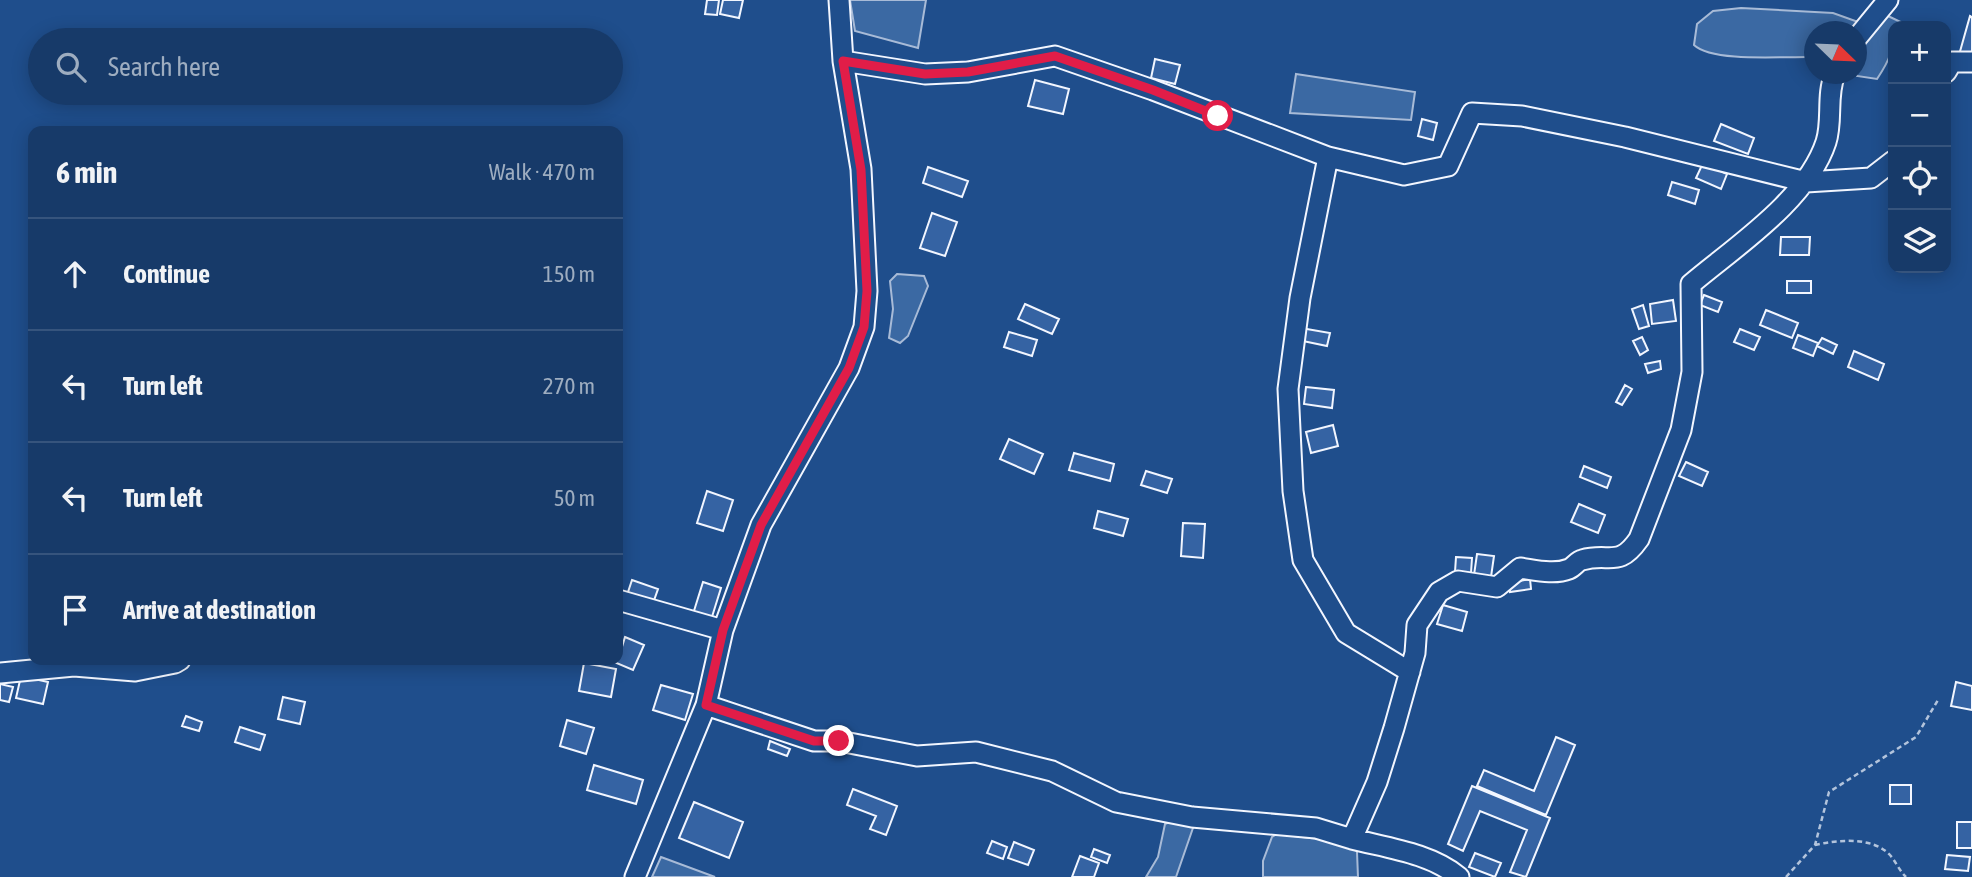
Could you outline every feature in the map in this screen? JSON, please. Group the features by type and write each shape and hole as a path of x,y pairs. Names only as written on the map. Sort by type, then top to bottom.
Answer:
{"street":[{"path":"635,877 706,705 723,630 761,525 849,368 864,327 867,291 861,170 843,61 839,0"},
{"path":"1867,26 1888,0"},
{"path":"843,61 925,74 968,72 1055,56 1153,90 1328,157 1404,175 1448,166 1472,113 1522,116 1625,136 1806,182 1871,178 1888,165"},
{"path":"1951,64 1972,62"},
{"path":"1352,839 1377,782 1415,653 1417,625 1439,592 1458,581 1497,587 1520,568 1550,572 1570,569 1580,560 1613,560 1629,553 1639,539 1681,430 1692,372 1689,320 1691,284 1779,210 1806,182 1826,142 1834,84"},
{"path":"1328,157 1300,298 1288,389 1293,491 1303,560 1346,633 1410,672"},
{"path":"623,601 723,630"},
{"path":"0,673 74,666 135,671 166,665"},
{"path":"706,705 814,741 839,741 917,756 976,752 1052,771 1116,802 1192,817 1316,828 1408,853 1451,870 1459,877"}],"path":[{"path":"1786,877 1815,845 1829,792 1916,737 1938,700"},
{"path":"1815,845 1841,840 1874,846 1889,853 1906,877"}],"water":[{"path":"850,0 926,0 918,48 855,31"},
{"path":"1741,8 1833,13 1855,21 1804,21 1804,57 1733,56 1704,51 1694,45 1697,24 1713,11"},
{"path":"1888,16 1899,21 1888,21 1888,58 1877,79 1867,78 1867,38 1878,19"},
{"path":"1296,74 1415,92 1411,120 1290,113"},
{"path":"897,274 924,276 928,286 908,336 900,343 889,338 893,309 890,281"},
{"path":"1174,820 1194,825 1176,877 1146,877 1158,857 1165,824"},
{"path":"1277,834 1352,843 1357,852 1358,877 1263,877 1263,861 1272,837"},
{"path":"661,857 715,877 652,877"}],"building":[{"path":"707,0 719,0 717,15 705,14"},
{"path":"723,0 743,0 739,18 720,14"},
{"path":"1970,16 1972,17 1972,58 1959,55"},
{"path":"1155,59 1180,65 1175,84 1151,78"},
{"path":"1035,80 1069,89 1063,114 1028,106"},
{"path":"1422,119 1437,123 1433,140 1418,136"},
{"path":"1721,124 1754,138 1748,154 1714,141"},
{"path":"1703,163 1727,174 1721,189 1696,178"},
{"path":"928,167 968,181 962,197 923,183"},
{"path":"1672,182 1699,190 1695,204 1668,195"},
{"path":"932,213 957,222 945,256 920,248"},
{"path":"1781,237 1810,237 1809,255 1780,255"},
{"path":"1787,281 1811,281 1811,293 1787,293"},
{"path":"1704,295 1722,302 1718,312 1700,305"},
{"path":"1673,300 1676,321 1652,324 1650,304"},
{"path":"1025,304 1059,319 1052,334 1018,319"},
{"path":"1643,305 1649,326 1639,329 1632,309"},
{"path":"1766,310 1798,323 1792,338 1760,325"},
{"path":"1301,328 1330,333 1327,346 1298,340"},
{"path":"1740,329 1760,337 1754,350 1734,342"},
{"path":"1009,332 1037,340 1032,356 1004,347"},
{"path":"1798,335 1818,343 1813,356 1793,348"},
{"path":"1642,337 1648,350 1640,355 1633,341"},
{"path":"1822,338 1837,345 1833,354 1817,346"},
{"path":"1854,351 1884,364 1878,380 1848,367"},
{"path":"1660,361 1661,369 1648,373 1645,364"},
{"path":"1625,385 1632,389 1622,405 1616,402"},
{"path":"1306,387 1334,390 1332,408 1304,404"},
{"path":"1333,425 1338,446 1311,453 1306,432"},
{"path":"1009,439 1043,454 1034,474 1000,459"},
{"path":"1074,453 1114,464 1110,481 1069,470"},
{"path":"1686,462 1708,472 1702,486 1679,476"},
{"path":"1584,466 1611,477 1607,488 1580,477"},
{"path":"1146,471 1172,479 1167,493 1141,485"},
{"path":"707,491 733,500 723,531 697,523"},
{"path":"1579,504 1605,515 1598,533 1571,522"},
{"path":"1098,511 1128,519 1123,536 1094,528"},
{"path":"1183,523 1205,524 1203,558 1181,556"},
{"path":"1477,554 1494,556 1491,577 1474,575"},
{"path":"1456,557 1472,558 1471,573 1455,572"},
{"path":"1530,579 1531,589 1510,592 1509,583"},
{"path":"632,580 658,589 652,606 626,598"},
{"path":"703,582 721,588 711,620 693,614"},
{"path":"1443,605 1467,612 1462,631 1437,624"},
{"path":"625,637 644,645 633,670 621,665"},
{"path":"584,665 616,669 611,697 579,691"},
{"path":"21,676 48,682 43,704 16,698"},
{"path":"1956,682 1972,686 1972,710 1951,706"},
{"path":"0,684 13,687 9,702 0,700"},
{"path":"661,685 693,694 685,720 653,710"},
{"path":"283,697 305,702 300,724 278,719"},
{"path":"186,716 202,722 199,731 182,726"},
{"path":"567,720 594,728 586,754 560,746"},
{"path":"240,727 265,735 260,750 235,742"},
{"path":"1556,737 1575,745 1546,815 1477,786 1484,770 1534,791"},
{"path":"770,741 790,749 787,756 768,749"},
{"path":"594,765 643,780 636,804 587,790"},
{"path":"1890,785 1911,785 1911,804 1890,804"},
{"path":"1472,786 1550,818 1526,877 1510,872 1527,830 1480,811 1463,851 1448,844"},
{"path":"853,789 897,806 886,835 870,829 876,816 847,805"},
{"path":"694,802 743,822 729,858 679,838"},
{"path":"1957,822 1972,822 1972,848 1957,848"},
{"path":"992,841 1007,847 1003,859 987,853"},
{"path":"1014,842 1034,850 1028,865 1008,858"},
{"path":"1094,849 1110,855 1107,863 1091,857"},
{"path":"1475,853 1501,863 1495,877 1469,867"},
{"path":"1947,855 1970,857 1968,871 1945,869"},
{"path":"1080,856 1099,863 1094,877 1072,877"}],"route":[{"path":"839,741 814,741 706,705 723,630 761,525 800,451 849,368 864,327 867,291 861,170 843,61 925,74 968,72 1055,56 1218,116"}]}
